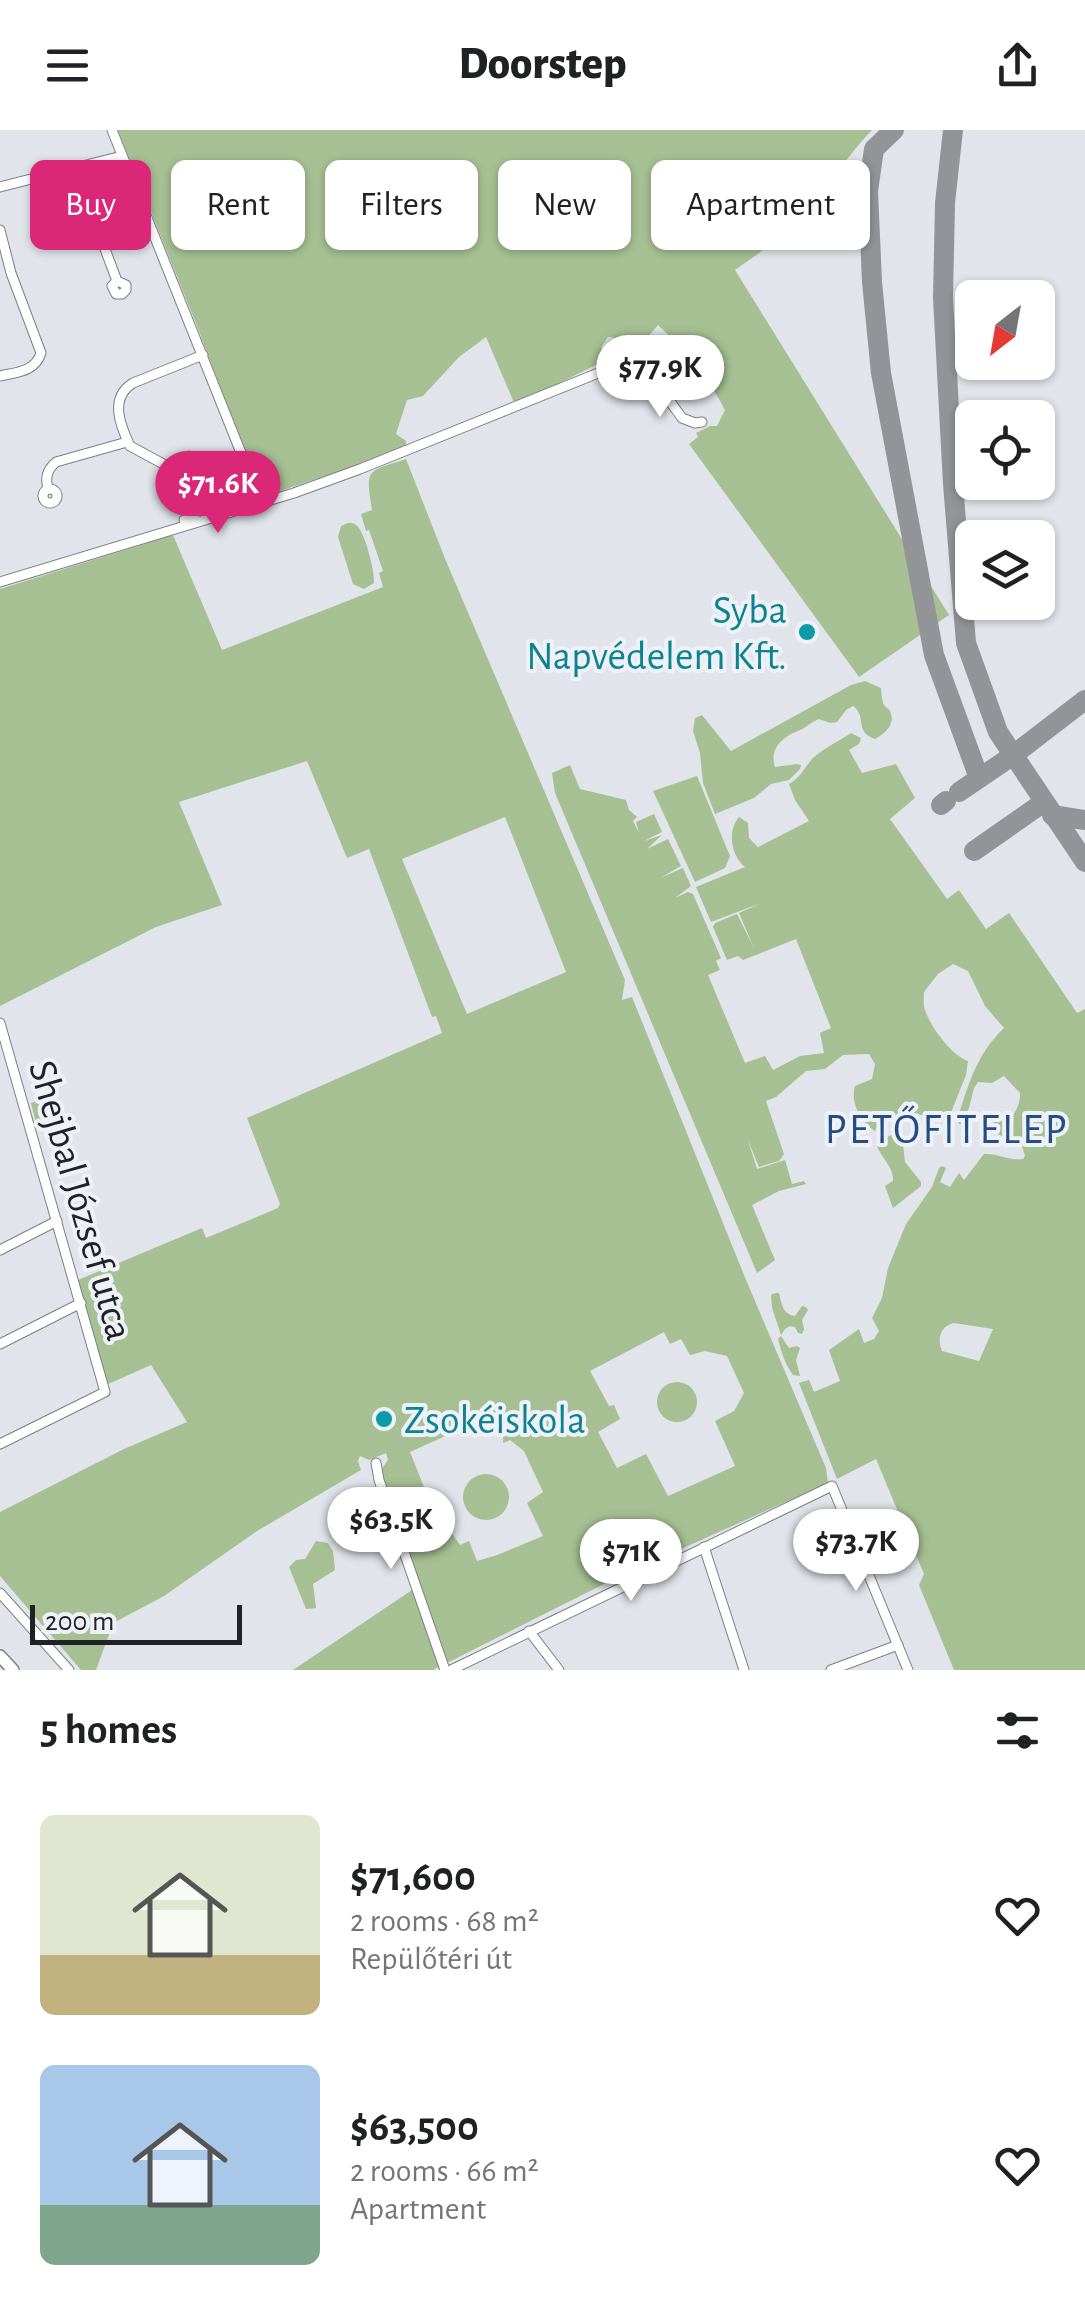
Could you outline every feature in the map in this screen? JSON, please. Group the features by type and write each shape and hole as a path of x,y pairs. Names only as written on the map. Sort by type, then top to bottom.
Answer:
{"main road":[{"path":"0,1656 13,1670"}],"street":[{"path":"112,130 261,503"},
{"path":"108,160 122,156"},
{"path":"0,187 30,180"},
{"path":"0,230 6,274 41,353 36,365 0,376"},
{"path":"106,250 117,281"},
{"path":"0,579 194,517 200,502 185,466 167,466 134,450 127,442 118,405 122,392 133,384 203,355"},
{"path":"0,579 360,470 638,357 682,418 702,422"},
{"path":"48,489 46,478 56,462 127,442"},
{"path":"244,508 252,502 256,487"},
{"name":"Shejbal József utca","path":"0,1444 105,1392 1,1023"},
{"path":"0,1250 57,1222"},
{"path":"0,1344 81,1304"},
{"path":"376,1463 448,1670 832,1486 908,1670"},
{"path":"704,1547 744,1670"},
{"path":"0,1593 69,1670"},
{"path":"530,1631 559,1670"},
{"path":"831,1670 898,1645"}],"green space":[{"path":"118,130 872,130 847,160 651,160 651,250 762,250 735,270 949,615 859,677 689,444 698,437 696,433 717,426 725,410 695,364 658,325 640,346 608,337 601,347 606,360 515,405 486,337 459,357 423,396 407,400 396,434 406,441 406,449 262,497 151,212 151,160 130,160"},
{"path":"665,335 685,359 675,367 655,343"},
{"path":"406,459 625,980 622,1000 632,997 826,1468 828,1483 610,1581 433,1670 293,1670 418,1586 380,1471 388,1460 386,1453 369,1460 360,1456 361,1470 257,1531 164,1596 113,1624 96,1670 81,1670 0,1576 0,1512 187,1422 151,1365 106,1385 78,1280 202,1228 206,1238 278,1208 280,1204 247,1118 442,1033 436,1016 432,1017 369,849 347,858 307,761 179,802 222,905 156,927 0,1006 0,589 173,535 222,650 383,587 379,573 383,571 361,514 372,510 372,473","holes":["505,817 566,972 467,1014 402,859","664,1332 670,1344 681,1339 690,1355 705,1351 727,1356 744,1393 734,1411 715,1421 735,1466 668,1496 646,1454 617,1468 598,1432 620,1419 590,1371","505,1409 503,1443 510,1440 524,1451 543,1492 527,1503 543,1536 477,1561 469,1541 460,1545 451,1532 435,1538 425,1515 428,1497 410,1452"]},
{"path":"348,523 359,529 371,562 374,583 364,589 353,584 338,537 341,526"},
{"path":"865,681 881,688 883,704 890,711 891,724 882,734 875,739 868,736 853,706 837,722 816,720 775,749 775,767 801,765 789,780 771,784 754,798 715,814 703,783 693,731 695,718 702,715 731,751"},
{"path":"851,733 861,738 849,750 862,773 896,764 915,798 890,819 947,899 959,890 986,929 1009,913 1077,1013 1085,1009 1085,1670 954,1670 919,1585 924,1574 876,1459 837,1479 799,1383 809,1380 814,1392 840,1381 829,1350 859,1329 864,1343 874,1339 879,1331 872,1318 882,1298 888,1268 906,1224 932,1187 939,1168 946,1168 940,1182 950,1187 959,1173 964,1180 984,1154 1018,1159 1025,1156 1022,1146 992,1131 995,1113 1012,1116 1019,1102 1020,1093 1004,1076 992,1083 978,1082 960,1125 957,1120 980,1059 1004,1028 985,1006 968,971 953,964 938,974 924,992 924,1008 932,1024 949,1047 968,1061 948,1120 941,1122 916,1113 896,1118 885,1111 875,1131 870,1127 861,1118 854,1099 855,1086 872,1079 875,1064 869,1054 843,1055 825,1069 806,1071 766,1101 784,1154 779,1161 759,1167 748,1140 757,1169 785,1160 792,1184 806,1184 779,1191 752,1205 775,1260 757,1273 555,793 552,773 570,765 580,789 626,800 637,817 633,821 639,833 636,822 654,814 662,832 644,841 662,835 647,849 668,839 681,866 660,878 683,868 691,886 675,898 688,892 693,894 721,958 716,961 720,970 708,975 745,1063 765,1056 773,1070 800,1056 824,1053 820,1033 831,1028 796,939 743,960 738,956 727,960 713,927 715,923 737,914 754,948 739,913 761,903 711,922 696,887 745,867 736,857 732,843 739,817 748,823 749,838 758,847 809,821 789,784 817,754","holes":["949,1325 993,1329 979,1361 942,1351 941,1334"]},
{"path":"697,776 730,856 725,868 695,882 653,791"},
{"path":"54,1095 61,1114 36,1123 31,1103"},
{"path":"894,1134 903,1144 905,1162 921,1186 893,1208 885,1186 893,1181 893,1176 877,1146"},
{"path":"779,1293 787,1313 795,1316 802,1306 808,1310 802,1320 802,1334 790,1326 781,1335 772,1308 771,1295"},
{"path":"781,1336 789,1348 800,1348 796,1360 800,1376 793,1375 786,1362 778,1339"},
{"path":"677,1382 691,1388 697,1402 691,1416 677,1422 663,1416 657,1402 663,1388"},
{"path":"486,1474 502,1481 509,1497 502,1513 486,1520 470,1513 463,1497 470,1481"},
{"path":"316,1541 328,1543 335,1570 313,1584 316,1608 306,1609 289,1567 296,1560 305,1559"}],"taxiway":[{"path":"894,130 874,149 868,191 881,373 934,655 979,778"},
{"path":"953,130 945,203 943,298 966,643 998,732 1085,862"},
{"path":"959,792 1085,700"},
{"path":"941,805 946,801"},
{"path":"974,851 1044,802"},
{"path":"1052,815 1085,820"}],"place":[{"name":"Syba Napvédelem Kft.","path":"807,632"},
{"name":"Zsokéiskola","path":"384,1419"}],"district":[{"name":"PETŐFITELEP","path":"947,1128"}]}
